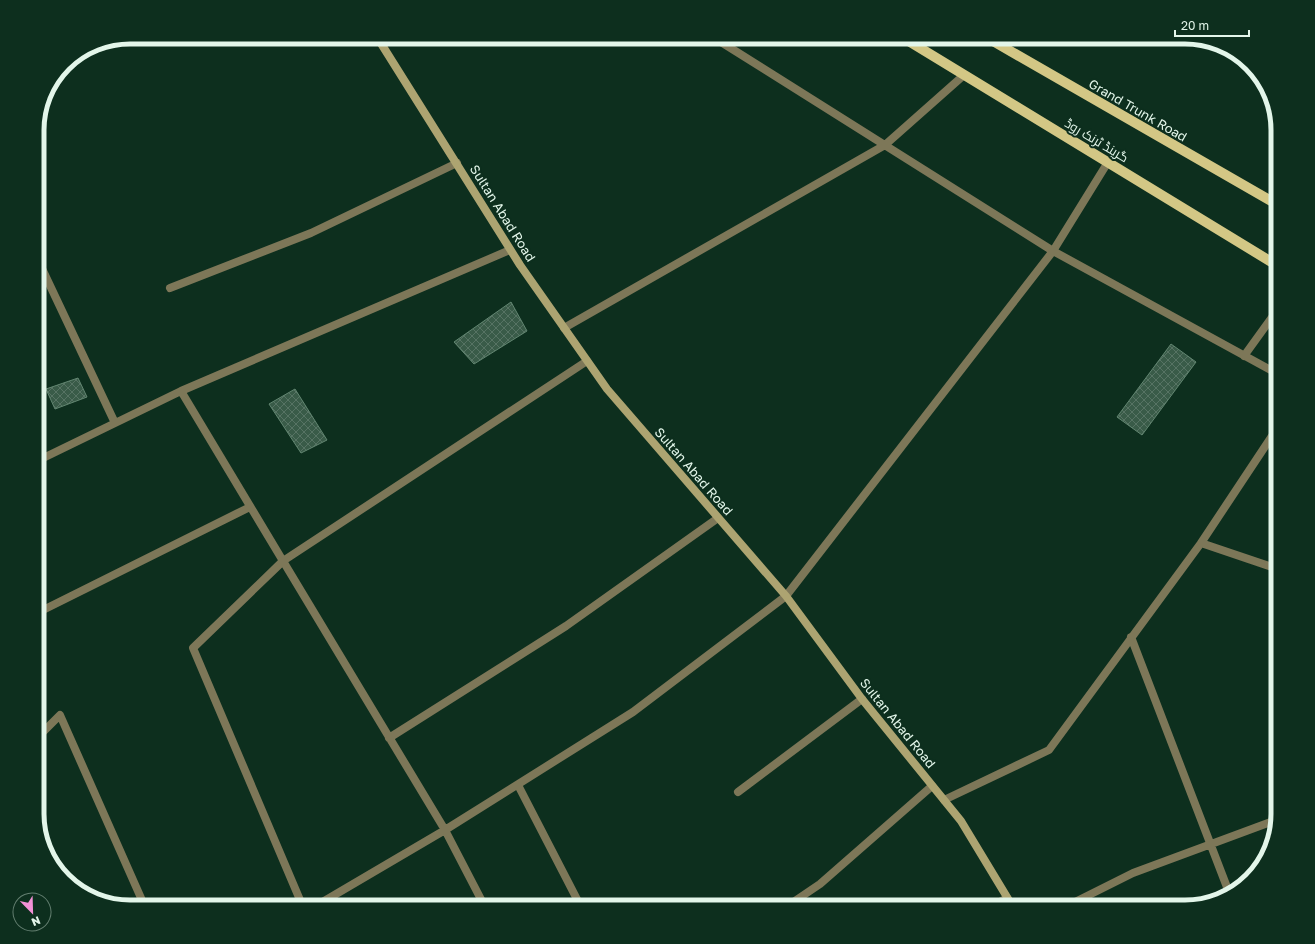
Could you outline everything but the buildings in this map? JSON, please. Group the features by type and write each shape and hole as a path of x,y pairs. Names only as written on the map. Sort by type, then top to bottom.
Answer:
{"main road":[{"name":"گرینڈ ٹرنک روڈ","path":"913,44 1271,262"},
{"name":"Grand Trunk Road","path":"998,44 1271,201"}],"street":[{"name":"Sultan Abad Road","path":"381,44 510,250 607,389 786,596 862,699 961,821 1007,898"},
{"path":"724,44 1053,251 1271,370"},
{"path":"564,328 885,145 964,75"},
{"path":"326,900 445,830 634,712 786,596 1053,251 1108,162"},
{"path":"170,288 310,233 457,163"},
{"path":"44,458 181,391 510,250"},
{"path":"44,273 115,423"},
{"path":"1244,356 1271,319"},
{"path":"300,900 193,648 283,561 587,361"},
{"path":"181,391 445,830 481,900"},
{"path":"944,800 1049,750 1201,543 1271,438"},
{"path":"44,610 250,507"},
{"path":"389,738 566,626 718,518"},
{"path":"1201,543 1271,567"},
{"path":"1131,637 1228,889"},
{"path":"738,792 862,699"},
{"path":"44,731 60,715 142,900"},
{"path":"518,784 577,900"},
{"path":"796,900 820,884 932,786"},
{"path":"1079,900 1133,873 1271,822"},
{"path":"1003,900 1007,898"}]}
